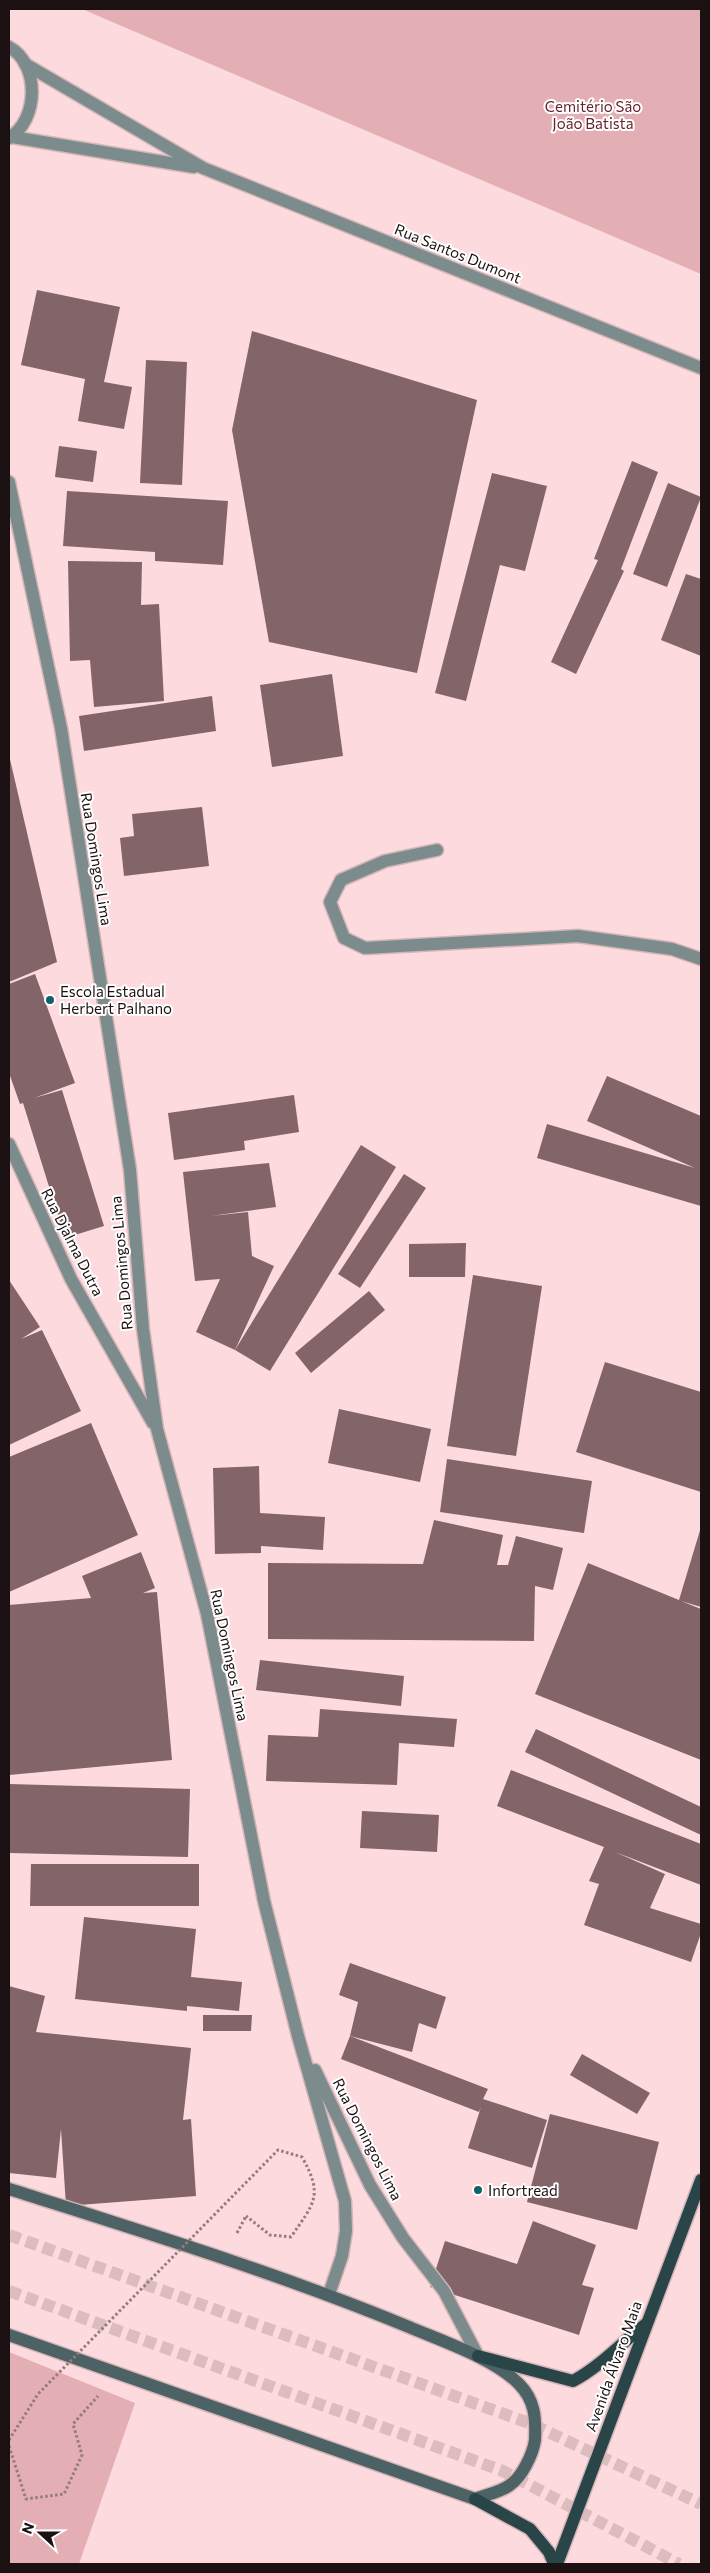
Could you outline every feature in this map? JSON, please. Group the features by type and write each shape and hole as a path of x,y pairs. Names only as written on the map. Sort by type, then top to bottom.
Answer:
{"main road":[{"name":"Avenida Álvaro Maia","path":"556,2564 701,2180"},
{"path":"9,2189 224,2257 329,2294 478,2356 573,2381 594,2370 621,2343 646,2324"},
{"path":"9,2335 475,2499 530,2529 549,2552 556,2564"},
{"path":"475,2499 510,2485 525,2466 534,2446 537,2416 528,2395 518,2383 478,2356"}],"street":[{"path":"9,47 25,64 32,83 32,103 24,122 10,138"},
{"name":"Rua Santos Dumont","path":"25,64 203,168 701,368"},
{"name":"Rua Santos Dumont","path":"10,138 203,168"},
{"name":"Rua Domingos Lima","path":"9,482 61,728 130,1170 143,1329 157,1429 207,1614 264,1902 298,2036 345,2201 346,2232 342,2256 329,2294"},
{"path":"437,850 385,861 341,880 330,902 344,938 365,948 578,936 672,949 701,959"},
{"name":"Rua Djalma Dutra","path":"9,1144 71,1279 157,1429"},
{"name":"Rua Domingos Lima","path":"298,2036 370,2185 403,2238 444,2291 478,2356"}],"path":[{"path":"9,2440 38,2394 278,2150 302,2157 314,2179 314,2203 291,2237 270,2235 246,2216"},
{"path":"9,2446 26,2499 64,2494 82,2454 73,2424 117,2374"}],"green space":[{"name":"Cemitério São João Batista","path":"82,9 701,9 701,274"},
{"path":"9,2352 135,2403 79,2564 9,2564"}],"building":[{"path":"37,290 120,307 104,382 132,387 124,429 78,421 85,379 21,365"},
{"path":"252,331 477,400 417,673 269,642 232,430"},
{"path":"146,360 187,362 182,485 140,483"},
{"path":"59,446 97,451 93,482 55,477"},
{"path":"632,461 658,472 621,569 624,571 576,674 551,662 598,560 594,559"},
{"path":"492,473 547,486 525,571 500,565 466,701 435,693"},
{"path":"668,483 701,497 667,587 633,574"},
{"path":"67,491 228,501 223,565 155,561 155,552 63,546"},
{"path":"68,561 142,562 141,605 159,604 164,701 94,707 90,660 70,661"},
{"path":"686,574 701,579 701,656 661,640"},
{"path":"332,674 343,756 272,767 260,685"},
{"path":"212,696 216,731 84,751 79,716"},
{"path":"9,755 57,962 9,982"},
{"path":"202,807 209,866 124,876 120,838 134,836 132,814"},
{"path":"35,974 75,1083 34,1098 62,1090 104,1226 65,1238 23,1103 20,1104 9,1073 9,984"},
{"path":"607,1076 701,1116 701,1206 537,1158 547,1124 695,1168 587,1121"},
{"path":"294,1095 299,1132 244,1141 245,1150 174,1160 168,1113"},
{"path":"361,1145 396,1167 270,1371 235,1350"},
{"path":"269,1163 276,1207 211,1216 248,1212 252,1256 274,1266 235,1350 196,1332 220,1279 195,1281 183,1172"},
{"path":"404,1174 426,1188 360,1288 338,1274"},
{"path":"466,1243 465,1277 409,1277 409,1244"},
{"path":"473,1275 542,1286 516,1456 447,1446"},
{"path":"9,1280 40,1327 21,1339 42,1330 81,1411 9,1445"},
{"path":"369,1291 385,1310 311,1373 295,1353"},
{"path":"605,1362 701,1392 701,1492 576,1452"},
{"path":"339,1409 431,1429 420,1482 328,1463"},
{"path":"91,1423 138,1535 9,1592 9,1457"},
{"path":"447,1459 592,1481 584,1533 440,1512"},
{"path":"259,1466 260,1513 325,1517 323,1550 261,1546 261,1553 215,1554 213,1468"},
{"path":"434,1520 503,1535 497,1565 508,1565 516,1536 563,1548 553,1590 535,1586 534,1641 268,1639 268,1563 423,1564"},
{"path":"701,1527 701,1607 681,1601 701,1609 701,1760 535,1694 588,1563 679,1600"},
{"path":"141,1552 155,1588 143,1593 157,1592 172,1760 9,1775 9,1605 91,1598 82,1576"},
{"path":"260,1660 404,1676 401,1706 256,1690"},
{"path":"320,1709 457,1719 454,1747 399,1743 397,1785 266,1781 268,1735 318,1737"},
{"path":"536,1729 701,1807 701,1835 525,1752"},
{"path":"511,1770 701,1844 701,1885 615,1852 665,1874 650,1908 701,1924 701,1933 691,1962 584,1925 599,1884 589,1881 604,1847 497,1806"},
{"path":"9,1784 190,1789 188,1857 9,1853"},
{"path":"362,1811 439,1815 437,1852 360,1848"},
{"path":"31,1864 199,1864 199,1906 30,1906"},
{"path":"84,1917 196,1929 191,1977 242,1982 239,2011 187,2006 187,2011 75,1999"},
{"path":"350,1963 446,1997 436,2029 419,2023 412,2052 350,2036 358,2002 339,1995"},
{"path":"9,1986 45,1996 36,2032 191,2048 183,2120 191,2119 196,2196 66,2206 61,2129 56,2178 9,2173"},
{"path":"203,2015 252,2015 251,2031 203,2031"},
{"path":"350,2036 488,2089 483,2099 547,2120 532,2168 468,2148 481,2107 479,2112 341,2059"},
{"path":"582,2054 650,2093 637,2114 570,2075"},
{"path":"550,2114 659,2142 637,2230 527,2202"},
{"path":"533,2221 596,2245 582,2285 594,2288 579,2335 430,2287 445,2241 517,2264"}],"tunnel":[{"path":"9,2235 529,2423 701,2504"},
{"path":"9,2291 503,2471 679,2564"}],"place":[{"name":"Escola Estadual Herbert Palhano","path":"50,1000"},
{"name":"Infortread","path":"478,2190"}]}
